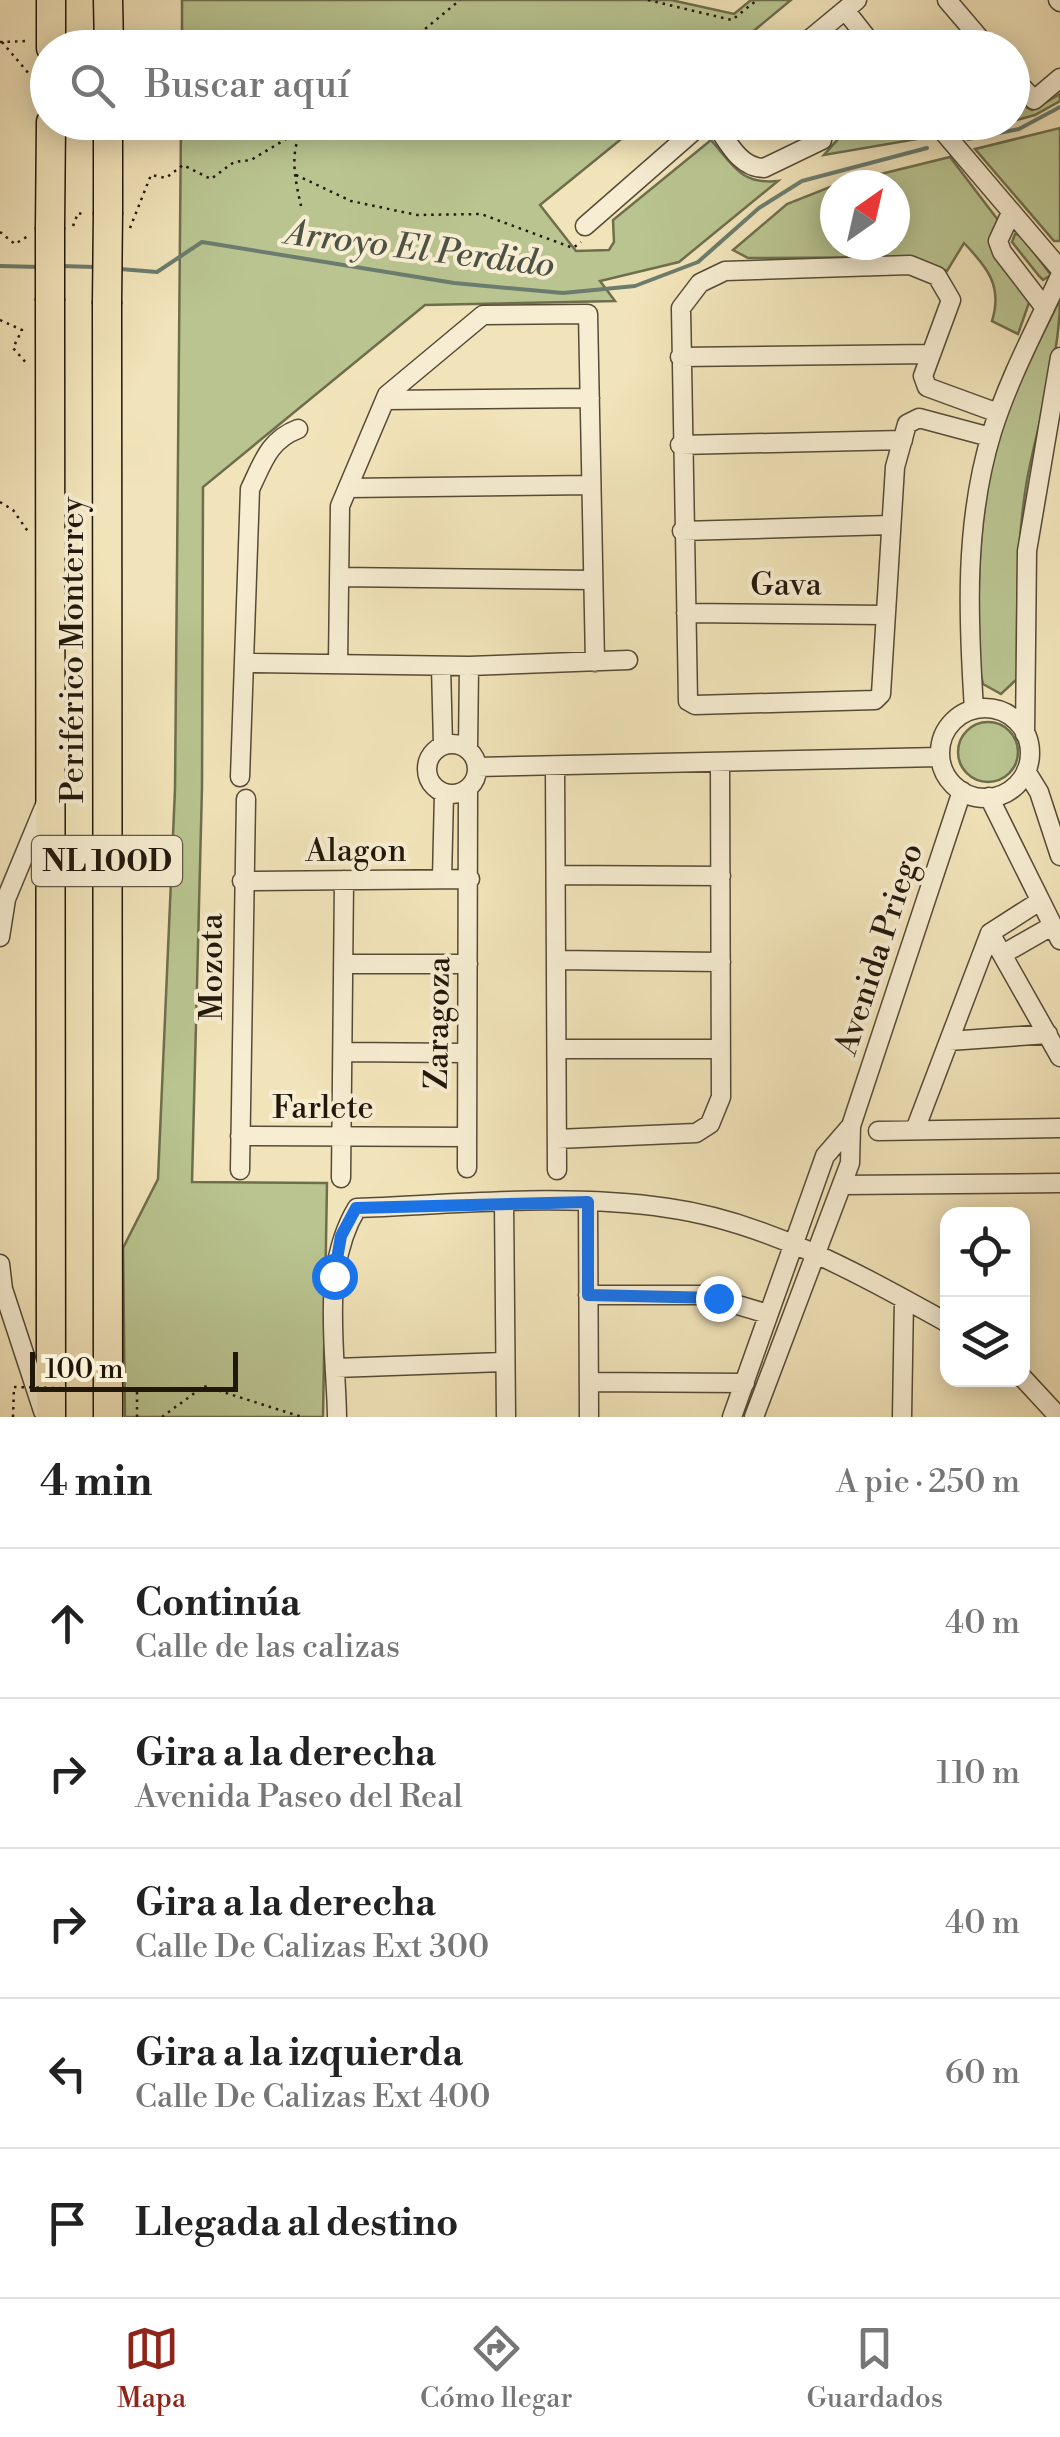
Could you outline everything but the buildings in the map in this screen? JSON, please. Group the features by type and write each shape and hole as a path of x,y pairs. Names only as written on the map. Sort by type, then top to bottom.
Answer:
{"highway":[{"path":"45,30 51,0"},
{"path":"108,0 108,30"},
{"name":"Periférico Monterrey","path":"48,1417 50,140"},
{"name":"Periférico Monterrey","path":"108,140 108,1417"}],"street":[{"path":"947,0 973,30"},
{"path":"820,30 851,5 865,30"},
{"path":"1030,96 1034,100 1060,78"},
{"path":"585,226 683,140"},
{"path":"727,140 744,163 754,168 764,168 822,140"},
{"path":"950,140 1010,215 1060,268"},
{"path":"1010,215 998,241 1002,252 1045,308"},
{"path":"990,437 919,418 907,424 890,526 883,684 875,700 695,705 688,702 680,445 681,308 700,283 725,270 852,264 910,265 937,276 951,300 923,376 926,387 998,413"},
{"path":"974,709 968,595 978,500 990,437 1060,276"},
{"path":"338,664 340,506 385,400 483,315 588,314 594,662"},
{"path":"680,356 930,354"},
{"path":"1025,734 1005,713 974,709 948,726 940,757 947,777 962,792 990,797 1015,786 1026,770 1030,752 1025,734 1027,551 1060,357"},
{"path":"385,400 590,398"},
{"path":"240,777 247,664 250,489 269,448 279,436 298,429"},
{"path":"680,445 903,440"},
{"path":"348,488 592,485"},
{"path":"682,532 890,526"},
{"path":"339,576 593,580"},
{"name":"Gava","path":"686,613 885,614"},
{"path":"247,664 469,666 628,660"},
{"path":"441,666 443,745 427,765 430,782 444,793 468,789 477,767 468,749 469,666"},
{"path":"443,745 468,749"},
{"path":"477,767 940,757"},
{"path":"557,1138 696,1133 710,1124 721,1097 720,763"},
{"path":"555,768 557,1170"},
{"path":"1026,770 1039,792 1060,856"},
{"name":"Zaragoza","path":"467,1168 468,789"},
{"name":"Avenida Priego","path":"754,1417 852,1155 851,1126 962,792"},
{"path":"442,880 444,793"},
{"path":"0,937 6,899 49,795"},
{"path":"990,797 1056,933 1003,954"},
{"name":"Mozota","path":"240,1170 246,798"},
{"path":"556,875 720,876"},
{"path":"341,1178 344,880"},
{"name":"Alagon","path":"242,881 470,880"},
{"path":"916,1130 990,932 1040,901"},
{"path":"990,932 1060,1057"},
{"path":"556,960 721,962"},
{"path":"343,964 468,964"},
{"path":"949,1041 1048,1034"},
{"path":"556,1050 721,1049"},
{"path":"344,1052 466,1053"},
{"name":"Avenida Priego","path":"732,1417 828,1148 851,1126"},
{"path":"878,1131 1060,1128"},
{"name":"Farlete","path":"240,1136 466,1138"},
{"path":"842,1185 1060,1183"},
{"path":"504,1202 506,1417"},
{"path":"588,1202 589,1417"},
{"path":"336,1417 336,1255 356,1208 588,1202 686,1211 793,1245 940,1319"},
{"path":"0,1264 3,1289 48,1417"},
{"path":"588,1295 704,1295 768,1314"},
{"path":"902,1417 904,1299"},
{"path":"336,1368 503,1362"},
{"path":"588,1382 745,1383"},
{"path":"1030,1386 1059,1417"}],"path":[{"path":"424,30 460,0"},
{"path":"648,0 732,20 756,0"},
{"path":"1,42 30,43"},
{"path":"1,42 30,75"},
{"path":"0,232 15,244 50,229 73,226 78,213 108,222 126,234 138,217 151,176 166,178 183,166 211,179 234,162 251,160 288,140"},
{"path":"298,140 294,152 301,206"},
{"path":"296,175 352,201 418,215 481,214 574,248 581,243 585,226"},
{"path":"0,320 22,330 13,348 33,368"},
{"path":"0,502 13,510 32,538"},
{"path":"162,1417 204,1386 302,1417"},
{"path":"13,1417 14,1388 137,1390 137,1417"}],"green space":[{"path":"182,0 671,0 734,14 751,0 791,0 755,30 182,30"},
{"path":"1060,94 1060,101 1030,116 1032,110"},
{"path":"1060,128 1060,241 1054,241 975,149 1030,140 1030,135"},
{"path":"181,140 620,140 540,205 576,251 609,250 614,242 613,220 711,140 746,176 778,181 679,262 600,281 615,301 425,305 203,487 202,787 192,1182 327,1183 323,1417 125,1417 123,1248 158,1179 175,789"},
{"path":"837,140 912,140 824,155"},
{"path":"950,157 998,220 991,243 1030,300 1018,334 992,321 996,297 991,278 964,243 947,271 910,257 910,170 897,170"},
{"path":"820,191 820,258 748,258 733,250 787,204"},
{"path":"1015,234 1021,235 1051,275 1043,280 1039,276 1012,242"},
{"path":"1060,299 1052,366 1023,505 1017,679 1001,694 983,684 980,671 979,584 986,497 1010,404"},
{"path":"988,722 1009,731 1018,752 1009,773 988,782 967,773 958,752 967,731"}],"waterway":[{"name":"Arroyo El Perdido","path":"1030,123 1060,107"},
{"name":"Arroyo El Perdido","path":"120,269 157,272 202,242 454,283 563,293 635,286 698,262 759,208 802,181 927,148"},
{"name":"Arroyo El Perdido","path":"0,266 40,267"},
{"name":"Arroyo El Perdido","path":"60,266 95,267"}],"route":[{"path":"334,1276 341,1236 356,1208 588,1202 588,1295 687,1294 718,1298"}]}
